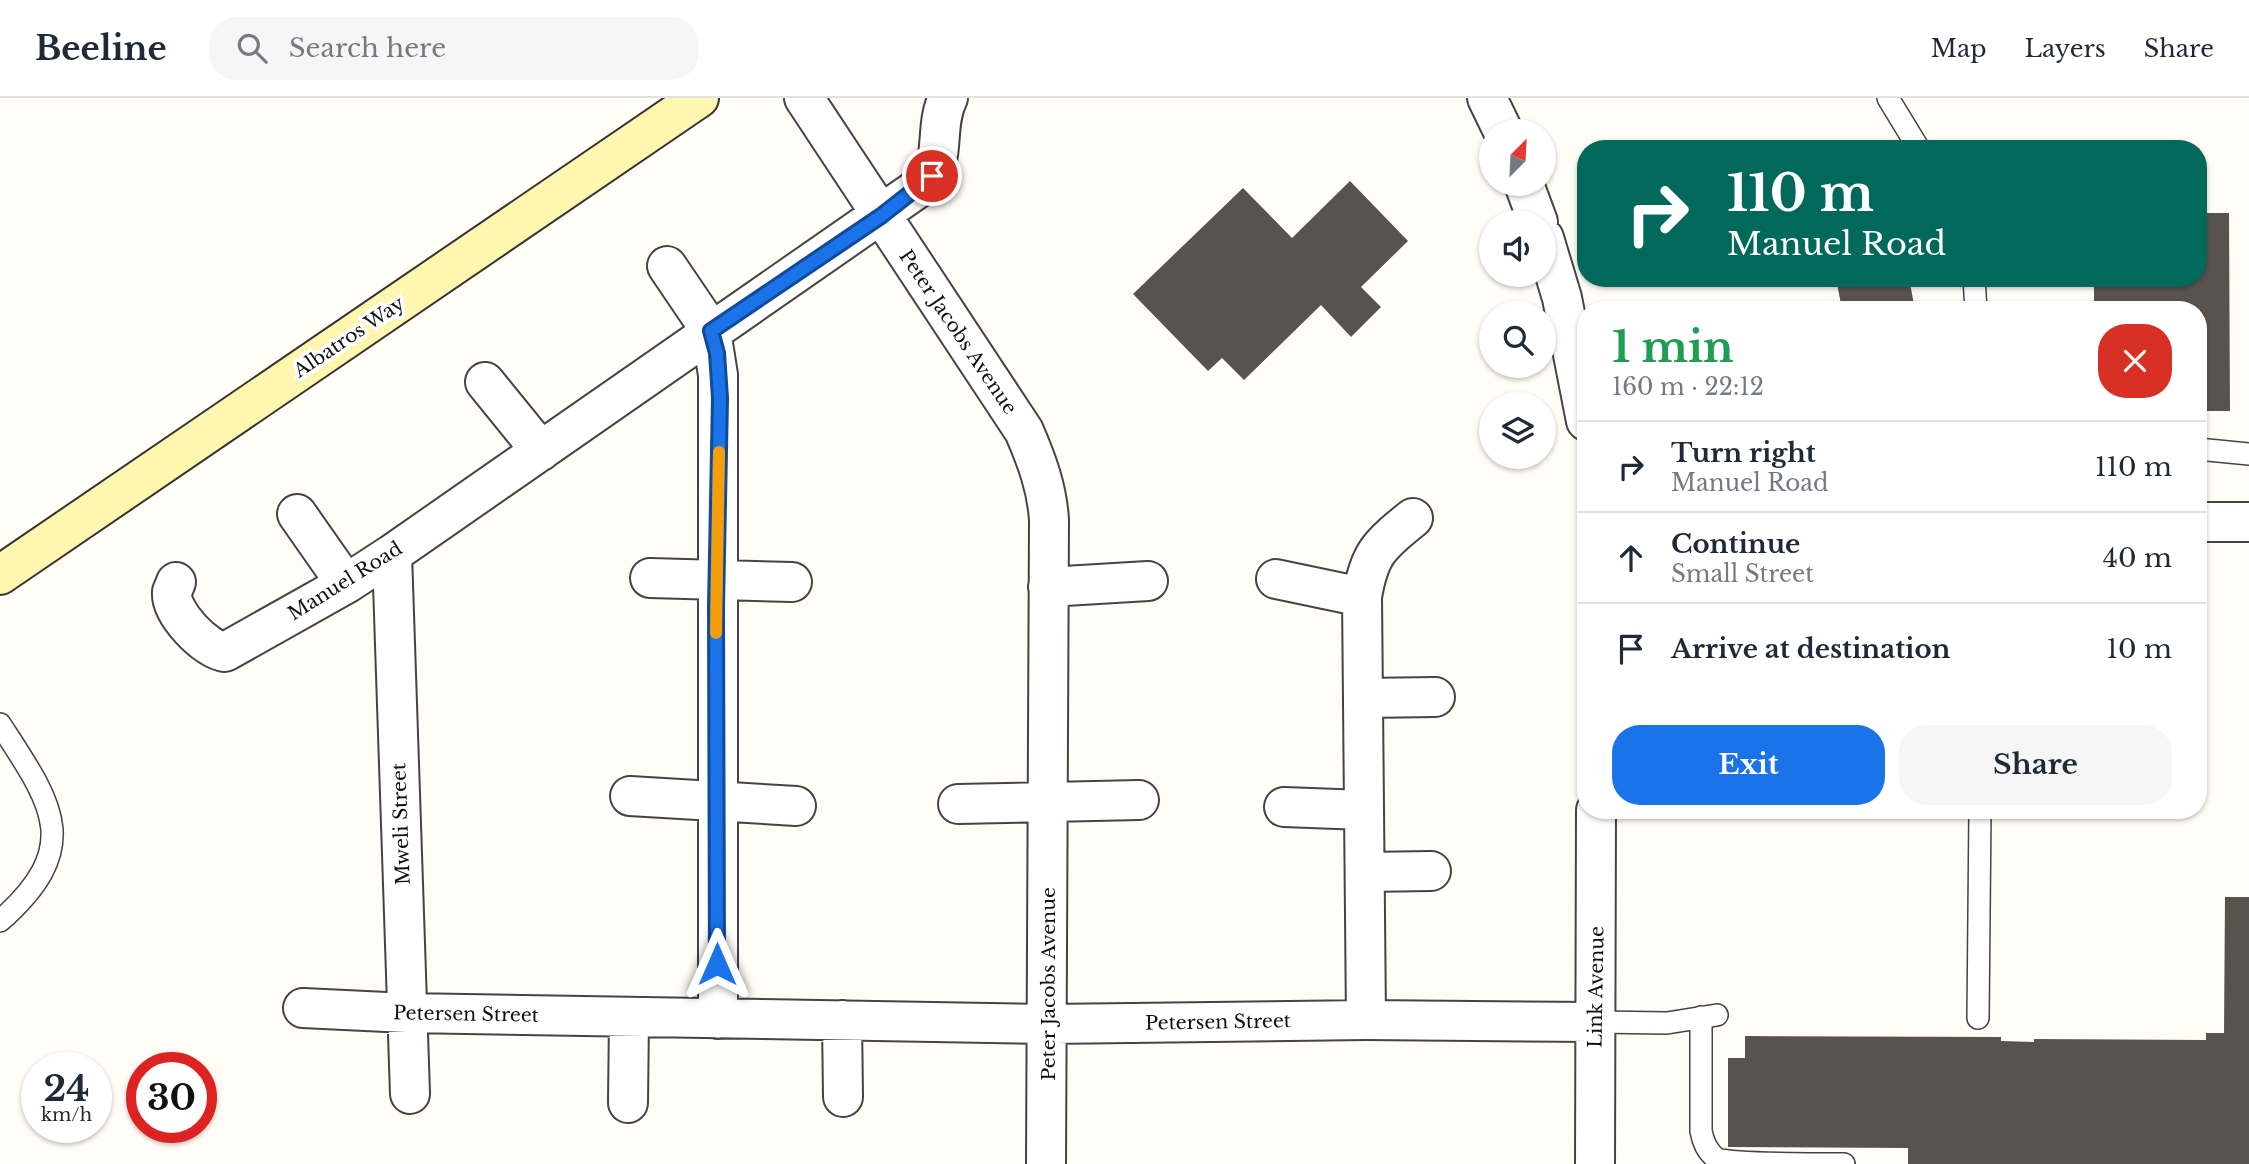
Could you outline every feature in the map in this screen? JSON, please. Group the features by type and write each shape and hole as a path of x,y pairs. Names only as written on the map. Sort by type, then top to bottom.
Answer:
{"street":[{"name":"Albatros Way","path":"0,575 699,98"},
{"name":"Peter Jacobs Avenue","path":"804,98 1024,431 1039,465 1047,494 1049,1024 1046,1164"},
{"name":"Manuel Road","path":"176,582 172,593 177,610 206,645 216,651 225,652 346,584 881,216 932,176 937,167 941,113 948,98"},
{"path":"1487,98 1497,119"},
{"path":"667,266 711,331 717,353 720,398 716,579 718,1019"},
{"path":"1556,279 1577,375"},
{"path":"485,382 541,451"},
{"path":"297,514 346,584"},
{"path":"1366,1020 1362,597 1367,567 1388,538 1413,518"},
{"path":"2207,522 2249,522"},
{"name":"Mweli Street","path":"392,554 410,1094"},
{"path":"650,578 792,582"},
{"path":"1276,579 1362,597"},
{"path":"1048,587 1147,581"},
{"path":"1363,698 1435,697"},
{"path":"630,796 796,806"},
{"path":"958,804 1139,800"},
{"path":"1284,807 1364,810"},
{"name":"Link Avenue","path":"1595,1164 1597,819"},
{"path":"1365,872 1431,871"},
{"name":"Petersen Street","path":"303,1008 407,1013 1049,1024 1366,1020 1595,1022"},
{"path":"628,1103 629,1017"},
{"path":"842,1020 843,1097"}],"lane":[{"path":"1888,98 1914,140"},
{"path":"2207,450 2249,454"},
{"path":"0,724 39,784 53,824 52,843 39,878 26,896 0,920"},
{"path":"1978,1018 1980,819"},
{"path":"1595,1022 1667,1023 1709,1016 1701,1131 1703,1143 1711,1154 1726,1163 1844,1164"}],"building":[{"path":"1350,181 1408,241 1361,287 1381,307 1351,337 1321,305 1244,380 1222,358 1208,371 1133,294 1243,188 1292,238"},
{"path":"2207,213 2229,213 2230,411 2207,411 2207,301 2094,301 2094,287 2207,287"},
{"path":"1838,287 1911,287 1913,301 1840,301"},
{"path":"2225,897 2249,897 2249,1164 1908,1164 1908,1148 1728,1147 1728,1058 1745,1058 1745,1036 2001,1037 2001,1041 2034,1042 2034,1039 2206,1040 2206,1033 2224,1033"}],"slow traffic":[{"path":"716,633 719,452"}],"route":[{"path":"717,964 716,607 720,398 717,353 711,331 881,216 932,176"}]}
